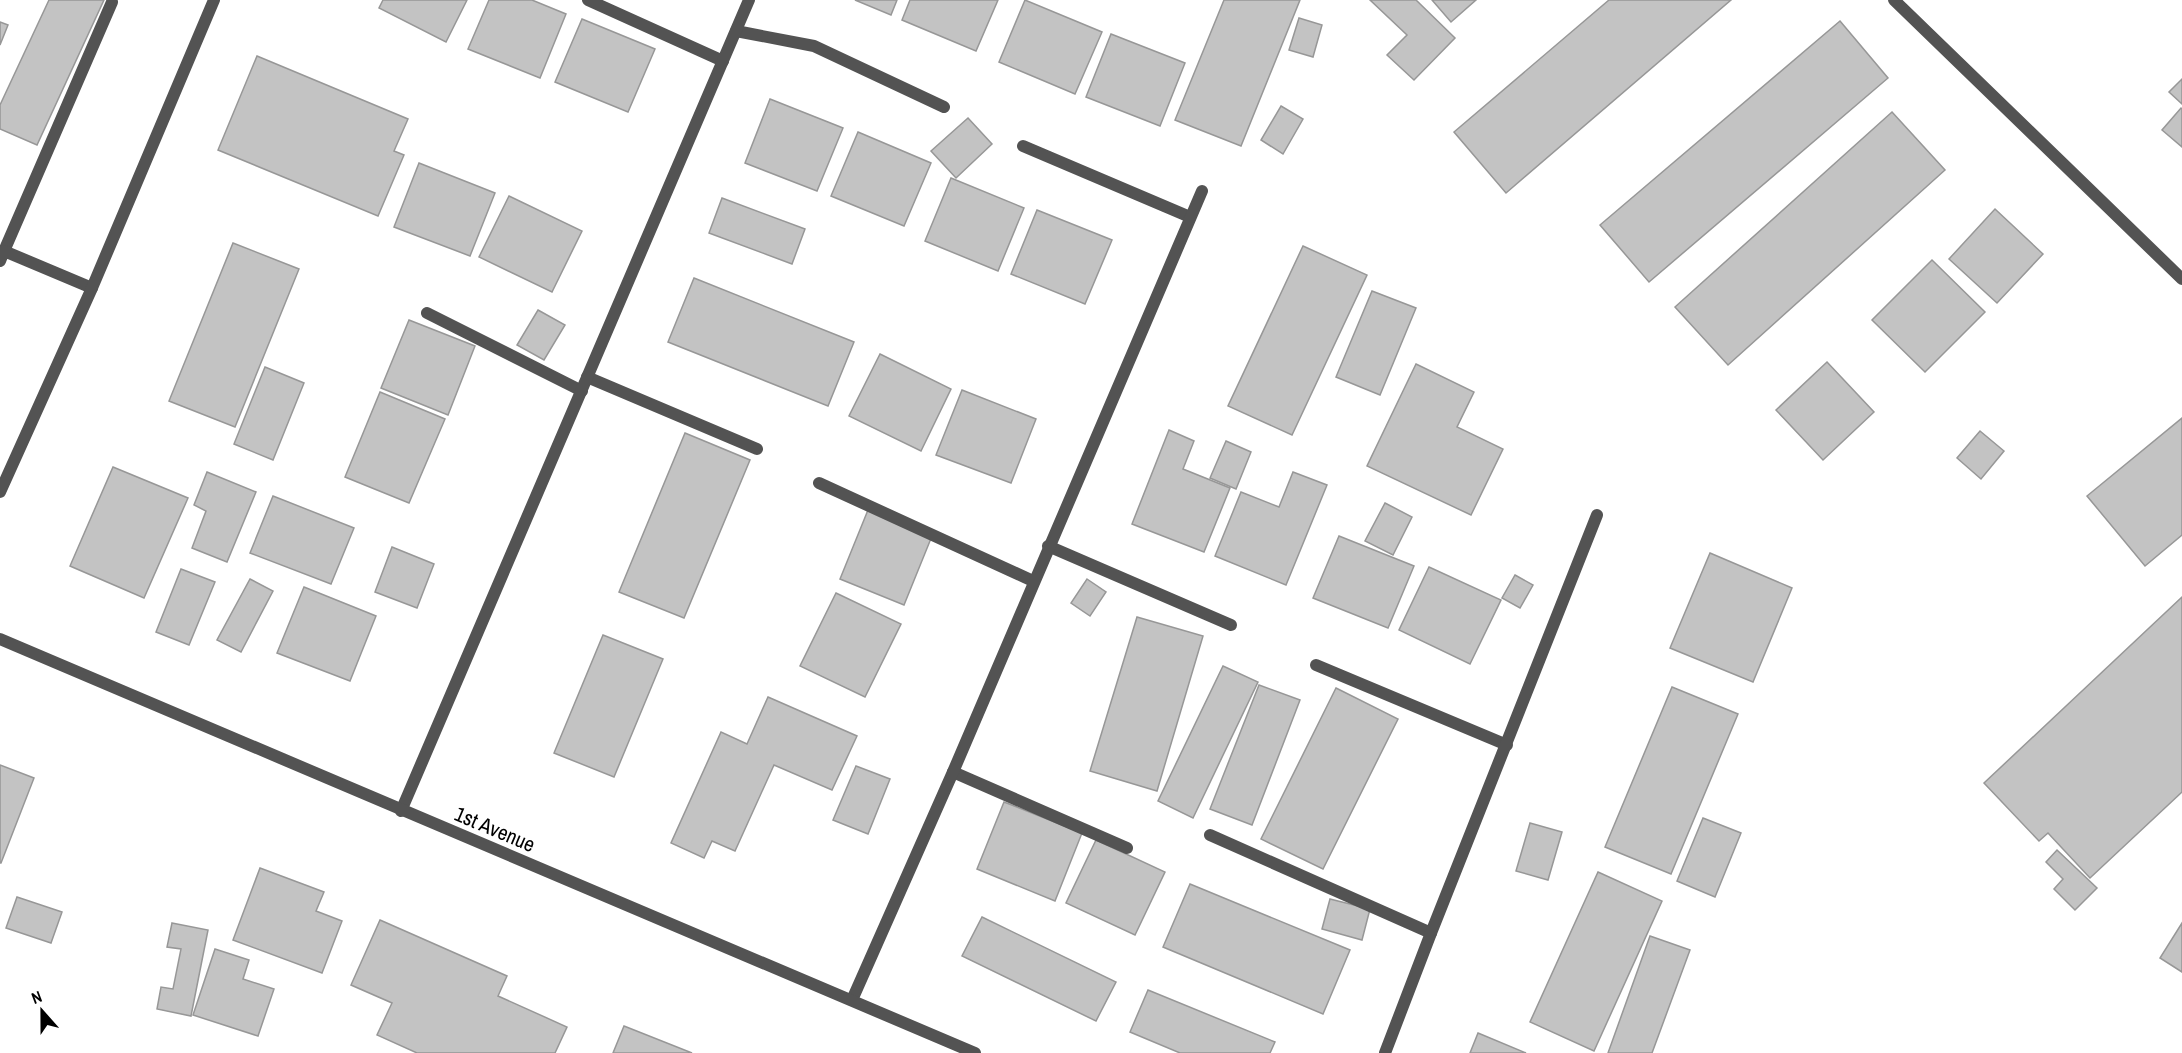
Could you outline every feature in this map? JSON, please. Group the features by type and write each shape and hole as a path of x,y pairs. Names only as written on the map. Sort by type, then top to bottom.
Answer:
{"street":[{"path":"0,492 92,288 214,0"},
{"path":"588,0 723,61"},
{"path":"401,811 749,0"},
{"path":"1894,0 2182,279"},
{"path":"92,288 2,256 112,2"},
{"path":"736,31 814,46 944,107"},
{"path":"1023,146 1191,217"},
{"path":"852,1000 953,772 1202,191"},
{"path":"428,313 582,390"},
{"path":"587,377 757,449"},
{"path":"819,483 1033,581"},
{"path":"1385,1053 1597,514"},
{"path":"1048,546 1231,624"},
{"name":"1st Avenue","path":"0,639 975,1053"},
{"path":"1316,665 1507,745"},
{"path":"953,772 1127,848"},
{"path":"1209,836 1431,933"}],"building":[{"path":"49,0 104,0 37,145 0,129 0,105"},
{"path":"383,0 467,0 446,42 379,8"},
{"path":"489,0 532,0 566,14 540,78 468,49"},
{"path":"855,0 897,0 891,15"},
{"path":"910,0 998,0 976,51 902,20"},
{"path":"1025,0 1102,32 1075,94 999,62"},
{"path":"1224,0 1300,0 1241,146 1175,120"},
{"path":"1370,0 1416,0 1455,38 1414,80 1387,55 1407,35"},
{"path":"1432,0 1476,0 1451,22"},
{"path":"1609,0 1731,0 1506,193 1454,132"},
{"path":"1299,18 1322,25 1313,57 1289,50"},
{"path":"582,19 655,49 628,112 555,82"},
{"path":"1840,21 1888,78 1649,282 1600,225"},
{"path":"0,22 8,25 0,45"},
{"path":"1111,34 1185,63 1160,126 1086,97"},
{"path":"257,56 408,119 394,151 404,155 378,216 218,150"},
{"path":"2182,79 2182,104 2169,92"},
{"path":"770,99 843,128 817,191 745,163"},
{"path":"1281,106 1303,119 1283,154 1261,140"},
{"path":"2182,109 2182,147 2162,130"},
{"path":"1892,112 1945,170 1728,365 1675,307"},
{"path":"968,118 992,144 956,178 931,151"},
{"path":"858,132 931,163 904,226 831,196"},
{"path":"419,163 495,193 470,256 394,227"},
{"path":"951,178 1024,208 998,271 925,241"},
{"path":"509,196 582,231 552,292 479,257"},
{"path":"722,198 805,229 792,264 709,233"},
{"path":"1995,209 2043,254 1997,303 1949,259"},
{"path":"1037,210 1112,240 1085,304 1011,274"},
{"path":"233,243 299,269 235,427 169,401"},
{"path":"1303,246 1367,275 1292,435 1228,406"},
{"path":"1932,260 1985,312 1925,372 1872,320"},
{"path":"694,278 854,342 828,406 668,342"},
{"path":"1372,291 1416,308 1380,395 1336,377"},
{"path":"538,310 565,325 544,360 517,345"},
{"path":"409,320 475,346 448,415 381,388"},
{"path":"880,354 951,389 921,451 849,416"},
{"path":"1827,362 1874,412 1823,460 1776,410"},
{"path":"1416,364 1474,392 1457,427 1503,449 1471,515 1367,466"},
{"path":"265,367 304,383 273,460 234,444"},
{"path":"962,390 1036,419 1011,483 936,455"},
{"path":"380,392 445,419 409,503 345,477"},
{"path":"2182,418 2182,535 2145,566 2087,496"},
{"path":"1169,430 1194,441 1183,469 1230,488 1204,552 1132,524"},
{"path":"1980,431 2004,451 1981,479 1957,458"},
{"path":"685,433 750,460 684,618 619,592"},
{"path":"1226,441 1251,452 1236,489 1210,478"},
{"path":"113,467 188,498 144,598 70,566"},
{"path":"207,472 256,492 227,562 192,548 206,511 194,505"},
{"path":"1293,472 1327,485 1286,585 1215,556 1241,492 1279,507"},
{"path":"273,496 354,528 331,584 250,553"},
{"path":"1385,503 1412,517 1393,555 1365,541"},
{"path":"868,510 932,536 904,605 840,579"},
{"path":"1339,536 1414,566 1388,628 1313,598"},
{"path":"392,547 434,564 417,608 375,592"},
{"path":"1710,553 1792,588 1753,682 1670,648"},
{"path":"1429,567 1501,600 1470,664 1399,630"},
{"path":"181,569 215,582 189,645 156,632"},
{"path":"1515,575 1533,585 1520,608 1502,598"},
{"path":"250,579 273,591 241,652 217,640"},
{"path":"1087,579 1106,592 1090,616 1071,603"},
{"path":"304,587 376,616 350,681 277,653"},
{"path":"836,593 901,624 865,697 800,666"},
{"path":"2182,597 2182,792 2090,878 2048,833 2039,841 1984,783"},
{"path":"1137,617 1203,636 1157,791 1090,771"},
{"path":"603,635 663,659 614,777 554,753"},
{"path":"1223,666 1258,682 1193,818 1158,801"},
{"path":"1259,685 1300,700 1252,825 1210,809"},
{"path":"1672,687 1738,714 1671,874 1605,847"},
{"path":"1336,688 1398,719 1323,869 1261,839"},
{"path":"768,697 857,736 832,790 774,765 735,851 712,841 704,858 671,843 721,732 747,744"},
{"path":"0,765 34,778 1,863 0,863"},
{"path":"856,766 890,779 868,834 833,820"},
{"path":"1004,802 1082,833 1055,901 977,869"},
{"path":"1703,818 1741,833 1715,897 1677,881"},
{"path":"1530,823 1562,832 1548,880 1516,871"},
{"path":"1096,840 1165,872 1135,935 1066,903"},
{"path":"2057,850 2097,888 2075,910 2054,889 2063,879 2046,862"},
{"path":"260,868 324,892 316,911 342,921 322,973 233,940"},
{"path":"1598,872 1662,901 1594,1051 1530,1022"},
{"path":"1190,884 1350,950 1323,1014 1163,947"},
{"path":"17,897 62,912 51,943 6,928"},
{"path":"1330,899 1370,909 1362,940 1322,929"},
{"path":"982,917 1116,982 1096,1021 962,956"},
{"path":"380,920 507,976 498,996 567,1027 555,1053 417,1053 377,1035 392,1003 351,985"},
{"path":"172,923 208,930 191,1016 157,1009 161,987 173,989 181,949 167,947"},
{"path":"2182,923 2182,972 2160,958"},
{"path":"1650,936 1690,950 1652,1053 1608,1053"},
{"path":"215,949 249,960 243,979 274,989 258,1036 193,1015"},
{"path":"1148,990 1275,1042 1270,1053 1180,1053 1130,1032"},
{"path":"624,1026 692,1053 613,1053"},
{"path":"1478,1033 1526,1053 1470,1053"}]}
